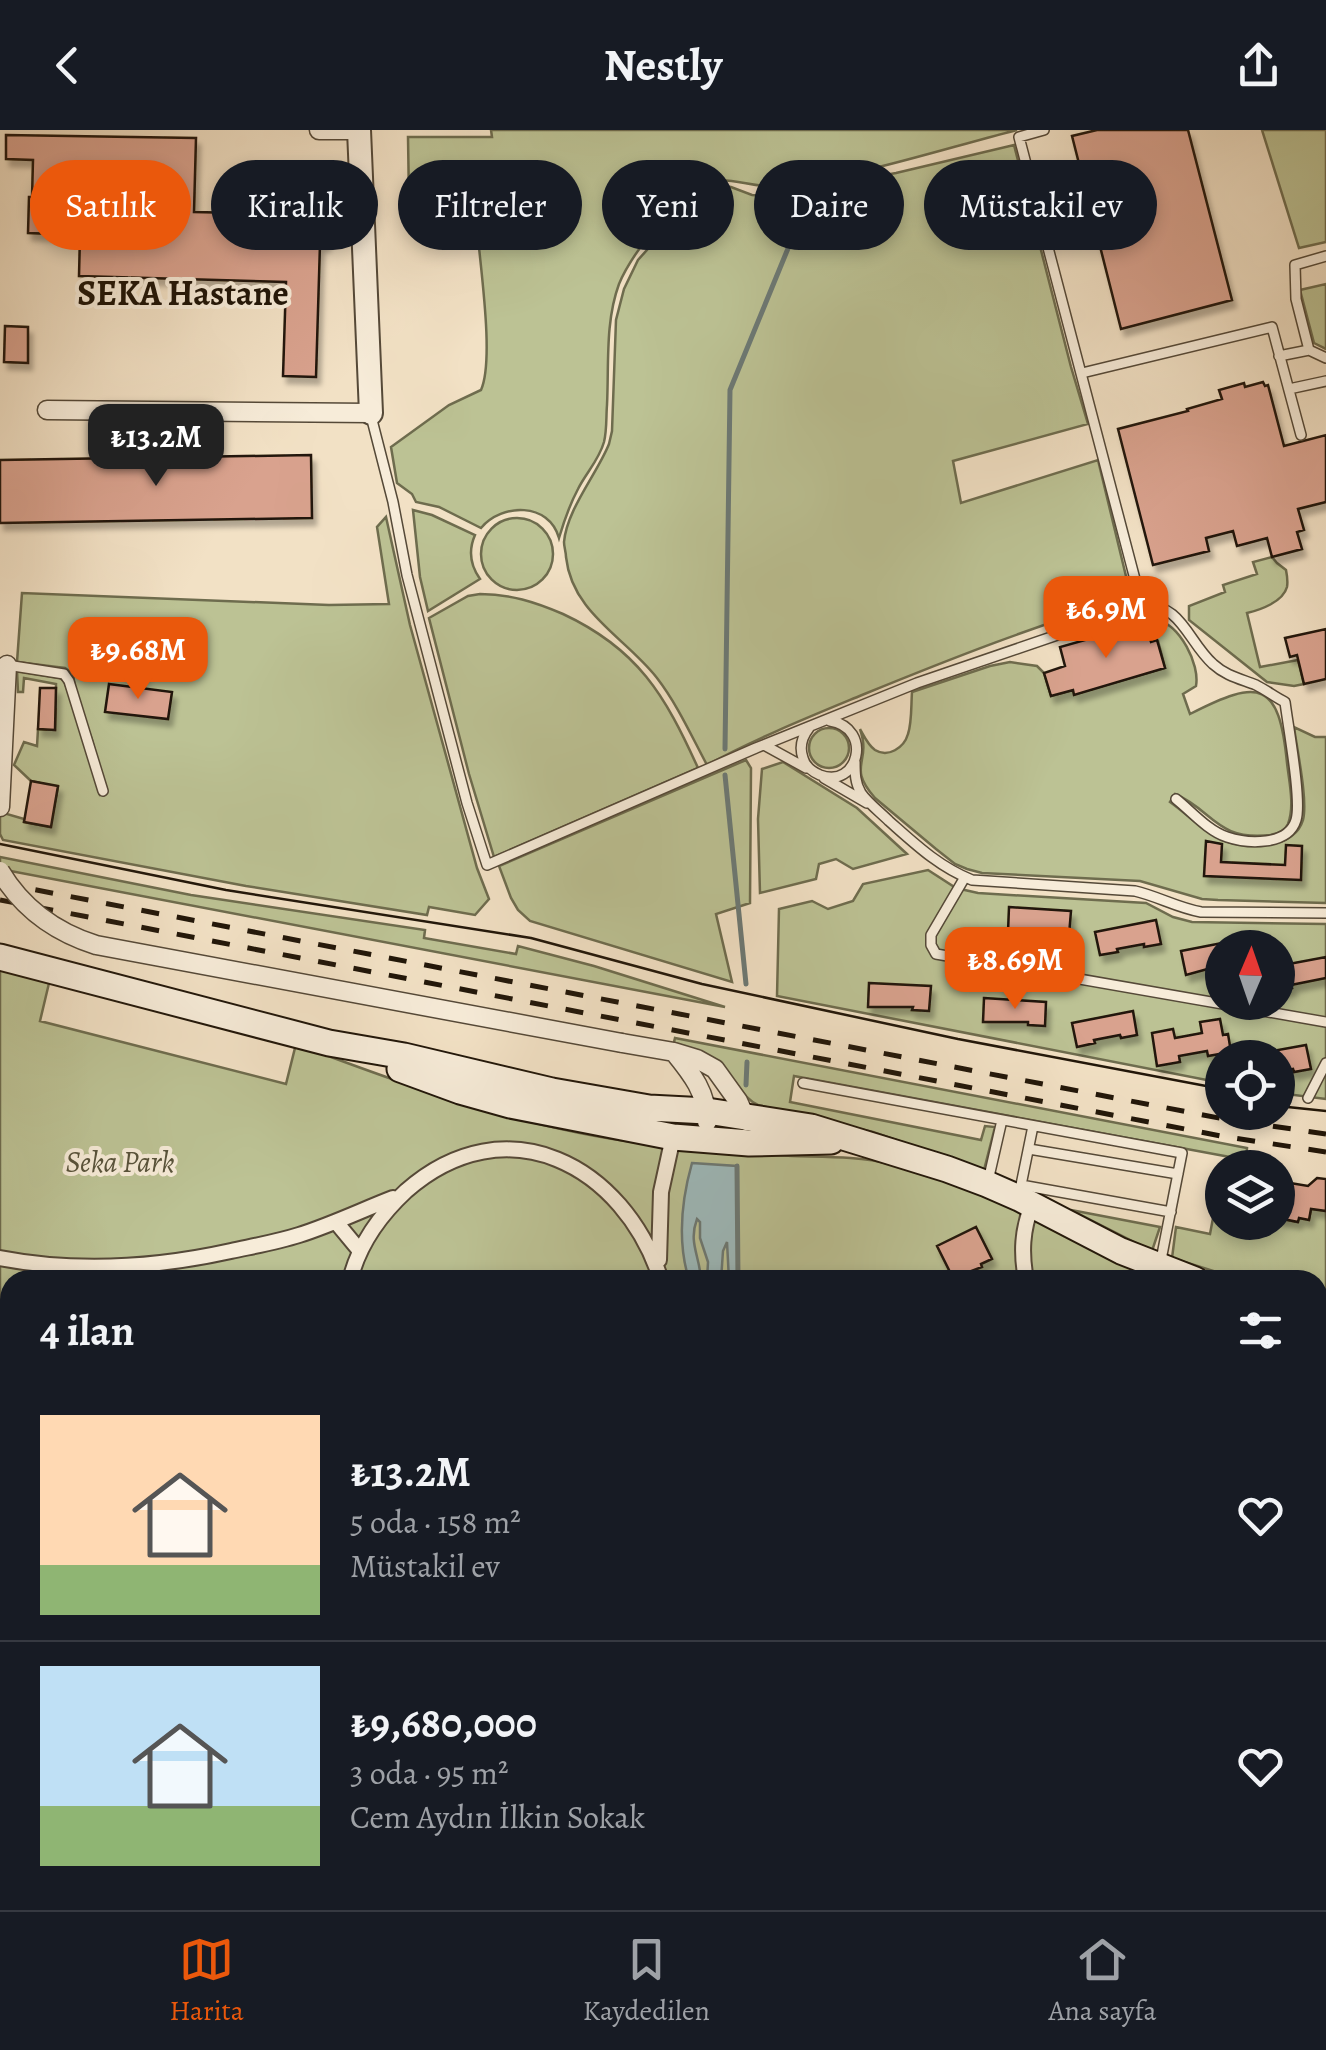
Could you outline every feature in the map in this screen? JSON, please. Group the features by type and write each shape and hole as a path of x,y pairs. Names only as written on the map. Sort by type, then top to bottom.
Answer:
{"main road":[{"path":"0,957 328,1043 404,1056 552,1091 649,1108 707,1110 811,1126 987,1184 1166,1270"},
{"path":"328,1043 510,1106 673,1137 750,1143 861,1140"}],"street":[{"path":"47,410 370,413 359,130 320,130"},
{"path":"0,807 7,666"},
{"path":"0,870 18,896 46,922 96,945 697,1059 715,1069 738,1100 746,1116 750,1143"},
{"path":"674,1052 696,1079 707,1110 707,1140"},
{"path":"660,1270 660,1192 673,1137"},
{"path":"353,1270 372,1228 420,1179 448,1162 482,1152 510,1150 553,1156 610,1191 644,1238 657,1270"},
{"path":"0,1258 118,1268 199,1259 267,1244 336,1222 403,1194"},
{"path":"1024,1270 1023,1237 1032,1204"},
{"path":"336,1222 360,1251"}],"lane":[{"path":"1044,130 1019,136 1142,606"},
{"path":"1309,350 1296,300 1295,265 1326,256"},
{"path":"1082,374 1272,327 1301,435"},
{"path":"1279,356 1309,350 1326,358"},
{"path":"1289,390 1326,381"},
{"path":"370,413 407,575 466,803 487,866 917,683 1142,606 1164,607 1173,613 1196,646 1224,673 1284,702 1298,809 1284,836 1271,841 1228,838 1176,799"},
{"path":"7,666 64,674 102,791"},
{"path":"827,720 846,726 854,737 859,790 923,852 964,877 990,883 1135,891 1200,912 1326,913"},
{"path":"810,728 802,737 806,765 818,774 833,777 846,772 855,762"},
{"path":"764,745 874,807"},
{"path":"964,877 932,936 936,954 1326,1022"},
{"path":"1308,1098 1326,1063"},
{"path":"804,1083 1182,1153 1160,1268"},
{"path":"987,1184 1002,1120"},
{"path":"1034,1126 1021,1184 1171,1212"},
{"path":"1029,1148 1178,1174"}],"green space":[{"path":"491,130 1017,130 904,161 754,160 754,184 734,181 734,160 602,160 602,250 639,250 624,273 615,298 604,442 575,495 559,538 554,526 535,512 501,514 481,528 439,507 416,502 397,483 391,447 449,405 481,390 485,377 486,316 479,250 582,250 582,160 408,160 408,137 492,137"},
{"path":"1262,130 1326,130 1326,242 1299,248"},
{"path":"1014,145 1018,160 951,160"},
{"path":"924,166 924,250 1041,250 1088,424 953,461 961,503 1098,460 1131,597 928,668 783,728 707,765 657,678 578,594 564,546 571,517 609,444 616,320 624,289 647,250 734,250 734,188 754,195 754,250 904,250 904,171"},
{"path":"1326,284 1326,349 1314,343 1300,290"},
{"path":"413,510 475,535 471,558 480,579 428,611 420,577"},
{"path":"386,517 410,625 489,899 475,915 429,907 427,915 3,840 0,812 50,827 58,787 31,781 14,765 24,742 37,746 38,729 55,730 56,684 24,678 23,692 18,692 17,671 64,681 100,795 106,793 73,674 65,668 17,662 22,593 389,604 377,527"},
{"path":"517,518 543,528 553,554 543,580 517,590 491,580 481,554 491,528"},
{"path":"1272,557 1286,570 1285,592 1270,604 1247,613 1260,667 1298,660 1304,684 1267,682 1189,620 1189,606 1225,592 1223,585 1257,574 1253,562"},
{"path":"468,596 512,597 542,606 611,643 661,696 698,768 494,857 429,618"},
{"path":"1157,620 1181,637 1195,667 1196,686 1183,694 1190,714 1234,695 1262,694 1278,716 1283,736 1291,802 1287,826 1270,835 1238,833 1216,823 1175,794 1170,802 1207,831 1231,843 1255,846 1290,837 1298,830 1304,811 1294,727 1315,737 1326,737 1326,903 1202,899 1140,881 967,869 955,864 875,798 862,778 860,729 875,750 885,753 899,747 909,729 912,692 1010,662 1037,666 1044,673 1051,696 1073,690 1075,694 1165,668 1158,641 1151,642 1145,623"},
{"path":"829,728 843,734 849,748 843,762 829,768 815,762 809,748 815,734"},
{"path":"746,760 751,768 750,903 716,914 732,982 530,921 518,910 499,866"},
{"path":"783,762 857,808 907,854 853,869 836,859 819,864 816,879 760,893 758,819 762,769"},
{"path":"0,857 191,895 425,930 424,938 516,954 518,946 725,1007 0,869"},
{"path":"928,870 956,888 978,893 1146,903 1192,922 1326,924 1326,1099 1295,1095 1295,1040 1205,1040 1205,1080 777,996 779,909 812,901 828,909 853,901 863,884"},
{"name":"Seka Park","path":"0,966 50,979 40,1021 286,1084 296,1044 465,1104 596,1136 697,1149 854,1158 890,1164 996,1200 1144,1270 0,1270"},
{"path":"675,1038 1247,1150 1205,1152 794,1076 790,1102 981,1140 985,1126 995,1127 984,1170 873,1132 758,1105 715,1061 692,1049 673,1046"},
{"path":"1313,1200 1326,1211 1326,1270 1210,1270 1172,1258 1176,1227 1205,1233 1205,1240 1295,1240 1295,1222 1309,1219"},
{"path":"1071,1210 1160,1227 1152,1251"}],"water":[{"path":"692,1163 737,1166 738,1270 728,1270 727,1242 722,1270 708,1270 697,1219 694,1243 699,1270 687,1270 682,1222"}],"building":[{"path":"1097,130 1188,130 1232,300 1121,329 1101,250 1157,250 1157,160 1078,160 1072,136"},
{"path":"6,135 196,138 194,212 211,212 211,250 320,250 316,377 283,376 286,282 79,276 80,250 191,250 191,160 6,159"},
{"path":"5,326 28,327 28,363 4,362"},
{"path":"1263,382 1268,385 1284,446 1326,435 1326,502 1298,509 1304,530 1297,532 1302,549 1272,557 1267,538 1237,546 1233,531 1206,538 1209,551 1153,565 1118,429 1222,399 1219,390"},
{"path":"311,455 312,518 0,523 0,460"},
{"path":"1145,623 1151,642 1157,640 1165,668 1074,695 1073,690 1051,696 1044,673 1065,666 1060,647"},
{"path":"1326,629 1326,679 1304,684 1297,655 1290,657 1285,638"},
{"path":"109,684 172,692 168,719 105,712"},
{"path":"40,688 56,688 55,730 38,729"},
{"path":"31,781 58,786 51,827 24,822"},
{"path":"1206,841 1222,844 1221,862 1285,865 1286,845 1302,846 1301,880 1204,876"},
{"path":"1009,907 1071,911 1069,935 1053,931 1008,932"},
{"path":"1156,920 1161,944 1144,944 1100,955 1095,932"},
{"path":"1205,946 1205,970 1186,975 1181,951"},
{"path":"1326,957 1326,978 1295,984 1295,963"},
{"path":"869,983 931,986 929,1011 868,1007"},
{"path":"984,998 1046,1002 1045,1026 983,1022"},
{"path":"1133,1011 1137,1035 1094,1040 1095,1043 1077,1047 1072,1023"},
{"path":"1220,1020 1223,1035 1228,1034 1229,1040 1205,1040 1205,1051 1179,1056 1180,1062 1157,1066 1152,1033 1173,1029 1175,1038 1202,1033 1200,1022"},
{"path":"1306,1045 1311,1069 1295,1072 1295,1047"},
{"path":"1317,1178 1326,1179 1326,1211 1311,1209 1309,1220 1295,1221 1295,1184 1308,1186"},
{"path":"976,1227 992,1259 974,1270 949,1270 937,1246"}],"waterway":[{"path":"725,749 730,390 787,250"},
{"path":"725,775 746,984"},
{"path":"746,1085 747,1062"},
{"path":"737,1166 738,1270"}],"tram line":[{"path":"0,844 226,890 531,938 702,984 958,1039 1205,1086"},
{"path":"1295,1108 1326,1111"}],"railway":[{"path":"0,883 1224,1119 1326,1134"},
{"path":"0,900 1221,1136 1326,1152"}],"district":[{"name":"SEKA Hastane","path":"183,293"}]}
